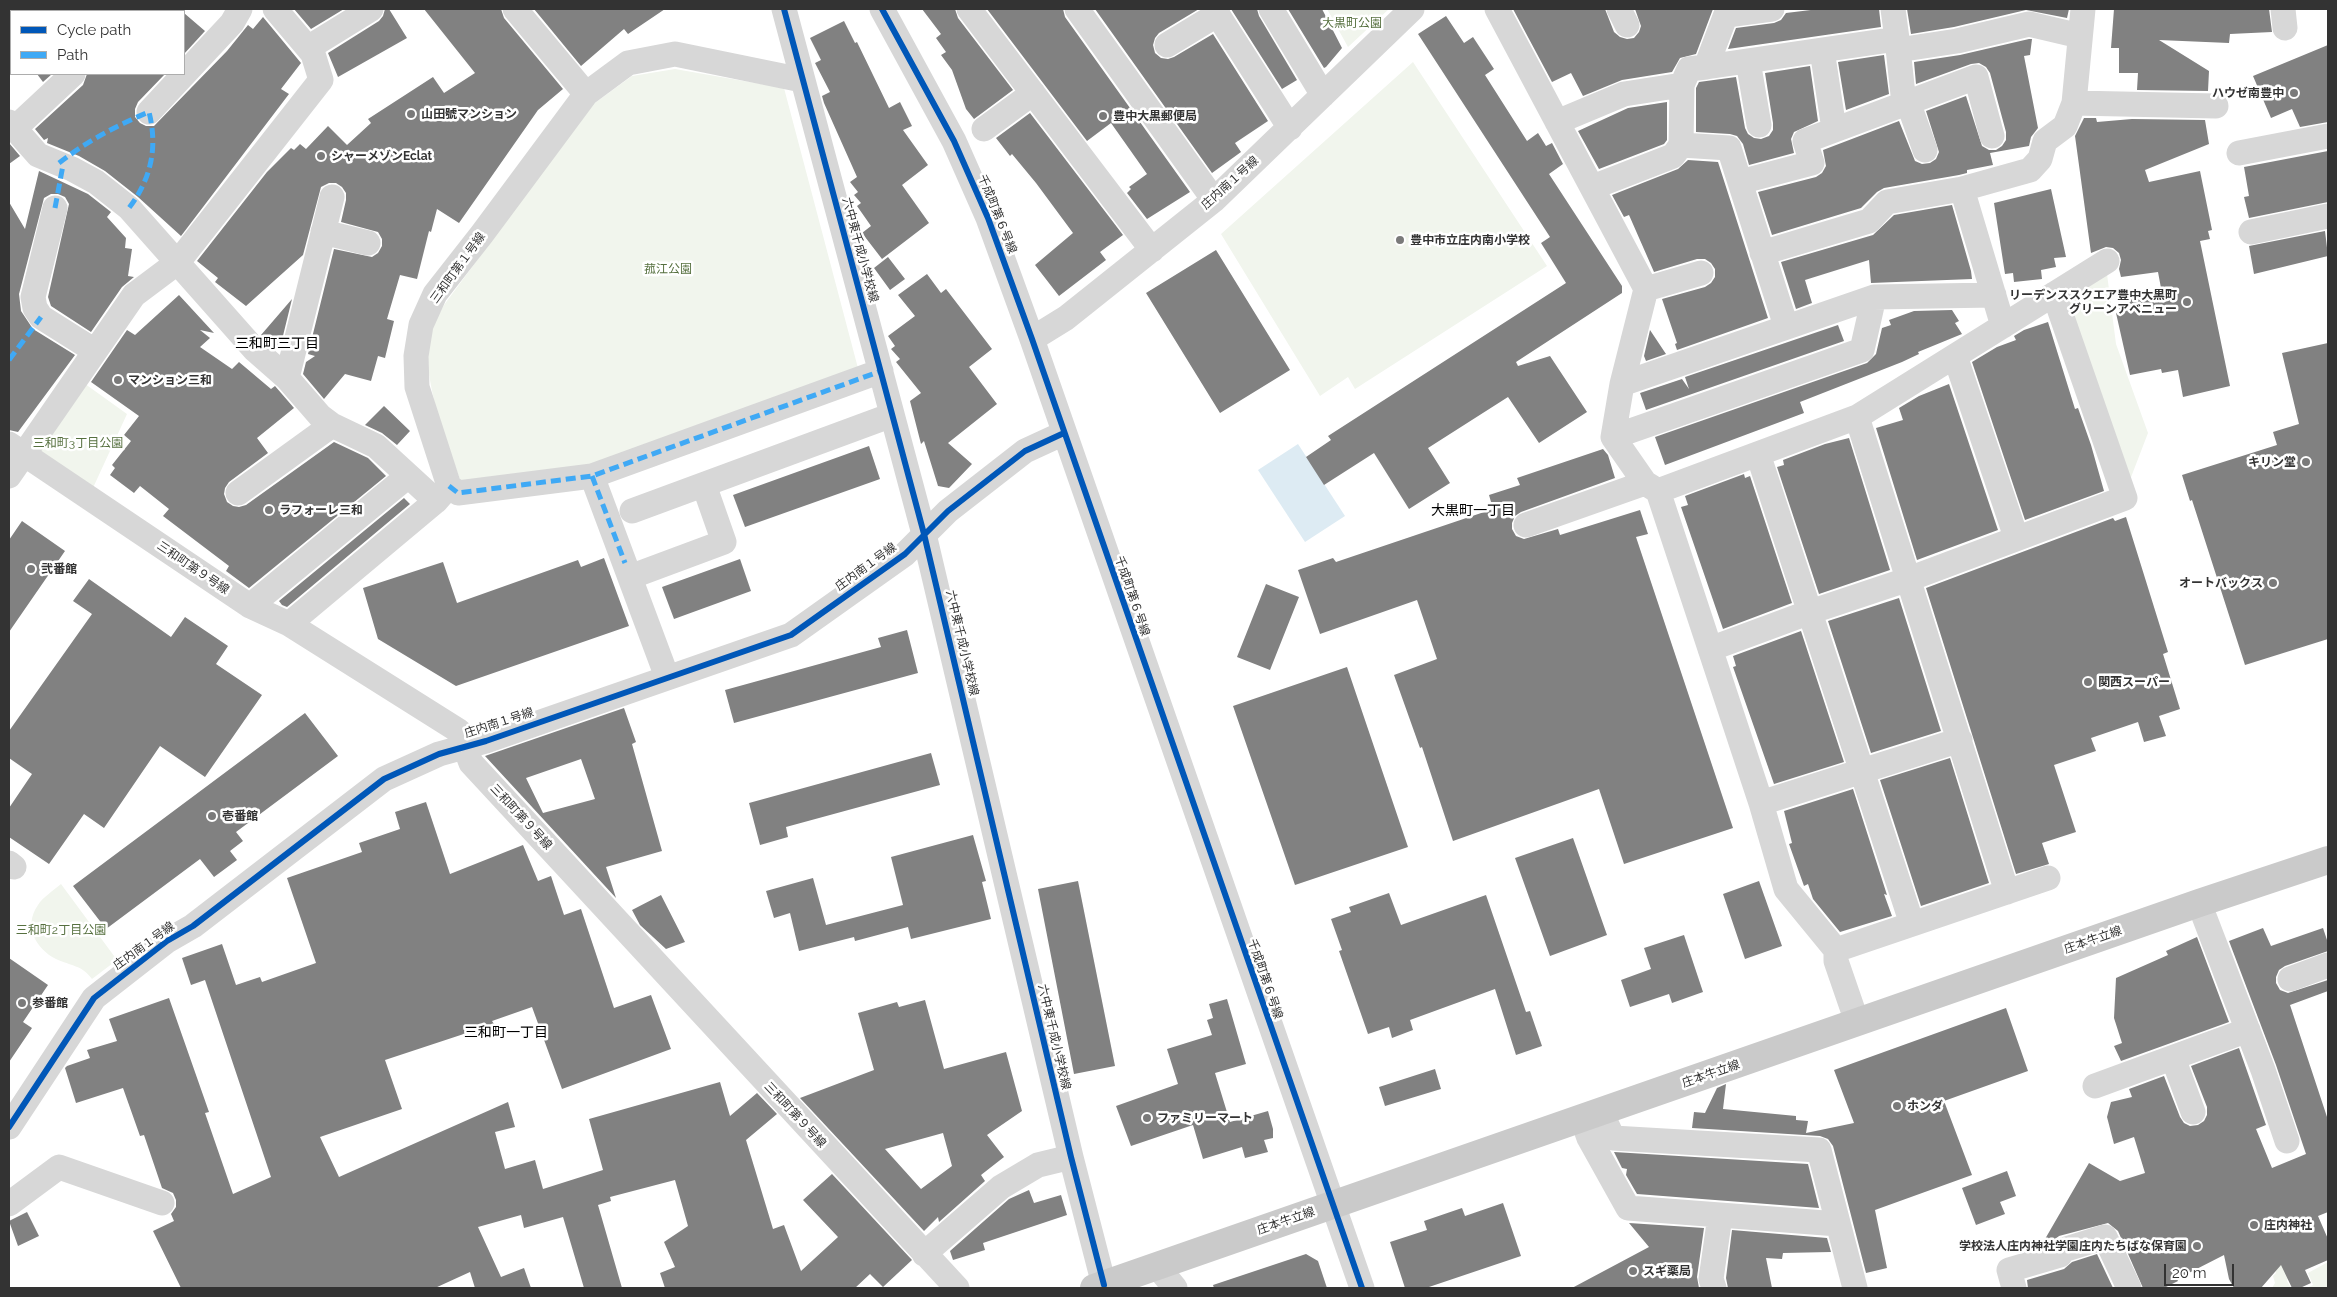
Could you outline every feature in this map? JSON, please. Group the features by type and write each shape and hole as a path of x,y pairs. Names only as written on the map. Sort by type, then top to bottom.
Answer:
{"main road":[{"name":"庄本牛立線","path":"1099,1287 1332,1204 2328,860"}],"street":[{"path":"185,73 232,23 240,9"},
{"path":"9,476 16,449 95,350 134,294 178,262 321,80 313,54 275,9"},
{"path":"308,48 371,9"},
{"path":"515,9 586,94"},
{"name":"六中東千成小学校線","path":"784,9 924,534 1071,1157 1099,1287"},
{"name":"千成町第６号線","path":"882,9 954,140 988,218 1032,339 1332,1204"},
{"path":"969,9 1152,250"},
{"path":"1078,9 1214,200"},
{"path":"1271,9 1323,95"},
{"name":"庄内南１号線","path":"1032,339 1066,318 1214,200 1412,9"},
{"path":"1497,9 1594,188 1646,289 1622,384 1613,437 1651,487 1710,649 1761,802 1786,889 1836,950 1836,961 1857,1022"},
{"path":"1706,67 1727,12 1772,9"},
{"path":"1893,9 1906,103 1925,150"},
{"path":"1762,253 1869,221 1887,202 1962,188 2030,170 2040,159 2046,141 2065,126 2074,103 2083,9"},
{"path":"1167,45 1216,12 1290,128"},
{"path":"1594,188 1672,156 1681,145 1682,86 1689,69 1822,50 1957,41 2029,24 2080,36"},
{"path":"1822,50 1834,129"},
{"name":"三和町第１号線","path":"443,493 417,387 416,356 421,325 435,294 586,94 628,63 675,54 802,80"},
{"path":"1748,61 1759,125"},
{"path":"72,75 11,125 38,155 72,169 96,182 129,208 254,349 287,378 320,416 332,425 376,446 408,476 443,493 458,493 592,476 881,371"},
{"path":"149,112 184,75"},
{"path":"1740,182 1812,163 1805,141 1976,77 1992,136"},
{"path":"1557,122 1624,94 1682,86"},
{"path":"984,129 1033,93"},
{"path":"2074,103 2216,106"},
{"path":"2239,154 2328,136"},
{"path":"1681,145 1729,148 1786,326"},
{"path":"1962,188 2003,326"},
{"path":"287,378 332,196"},
{"path":"55,208 33,297 35,308 41,317 95,350"},
{"path":"2250,232 2328,216"},
{"path":"323,232 368,244"},
{"path":"1526,525 1758,454 1857,417 2107,261"},
{"path":"1646,289 1701,272"},
{"path":"1710,649 1810,612 1908,579 2016,537 2125,498 2054,294"},
{"path":"1622,384 1874,296 1994,295"},
{"path":"1613,437 1862,350 1874,296"},
{"path":"1955,356 2016,537"},
{"path":"632,512 892,415"},
{"path":"1857,417 2007,892"},
{"path":"238,493 332,425"},
{"name":"庄内南１号線","path":"9,1127 94,998 167,941 194,926 384,779 439,754 791,635 905,554 948,511 1024,451 1064,433"},
{"name":"三和町第９号線","path":"16,449 250,606 289,624 459,732 471,763 957,1288"},
{"path":"1758,454 1912,924"},
{"path":"250,606 408,476"},
{"path":"592,476 667,677"},
{"path":"628,570 724,542 704,485"},
{"path":"289,624 443,493"},
{"path":"1761,802 1960,740"},
{"path":"1836,950 2048,878"},
{"path":"2199,903 2248,1030 2287,1141"},
{"path":"2290,979 2328,965"},
{"path":"2095,1086 2248,1030"},
{"path":"2173,1058 2193,1112"},
{"path":"1592,1115 1589,1138 1628,1208 1838,1224"},
{"path":"1592,1115 1613,1138 1819,1150 1855,1288"},
{"path":"924,1254 1000,1187 1038,1165 1071,1157"},
{"path":"9,1204 60,1167 162,1203"},
{"path":"1332,1204 1362,1288"},
{"path":"1714,1288 1711,1279 1720,1216"},
{"path":"2014,1288 2009,1270 2060,1255 2063,1250 2105,1237 2129,1288"},
{"path":"1157,1266 1175,1288"}],"green space":[{"name":"大黒町公園","path":"1327,9 1389,9 1348,47"},
{"path":"1413,62 1547,266 1355,389 1348,377 1320,396 1221,234"},
{"name":"菰江公園","path":"675,69 784,88 859,372 576,471 462,485 442,428 431,386 428,347 436,320 444,305 592,105 632,76"},
{"path":"2107,274 2116,344 2148,433 2128,485 2068,311 2070,299"},
{"name":"三和町3丁目公園","path":"81,381 127,414 92,490 35,448"},
{"name":"三和町2丁目公園","path":"61,884 117,960 92,979 80,968 49,955 34,936 32,921 38,905"},
{"path":"2278,1251 2289,1274 2287,1281 2291,1288 2272,1288 2275,1283 2273,1276 2276,1273 2270,1256"},
{"path":"2328,1262 2328,1287 2306,1288 2313,1285 2308,1273"}],"shaded area":[{"path":"1298,444 1345,516 1305,542 1258,470"}],"building":[{"path":"294,9 344,9 311,29"},
{"path":"385,9 389,9 407,38 338,77 328,53 379,21"},
{"path":"424,9 501,9 504,18 563,89 538,110 459,223 437,209 431,232 429,231 417,279 400,275 387,319 394,321 385,358 378,356 371,381 345,374 324,399 303,374 306,362 315,356 308,354 334,249 372,257 378,253 382,246 382,239 378,232 341,222 346,200 346,193 342,187 336,183 329,183 321,187 303,255 246,306 215,282 218,278 197,261 267,172 291,148 294,150 300,144 306,149 328,126 347,145 371,123 368,119 433,77 444,93 475,73"},
{"path":"534,9 665,9 628,34 624,29 581,66"},
{"path":"922,9 955,9 958,18 1013,90 974,119 966,109 952,70 941,55 946,52 936,38 941,34"},
{"path":"987,9 1063,9 1065,17 1190,192 1147,219 1127,193 1131,189 1129,187 1147,174 1111,123 1087,141"},
{"path":"1095,9 1199,9 1159,33 1153,45 1155,53 1161,58 1168,59 1213,34 1268,121 1235,143 1241,152 1212,173"},
{"path":"1231,9 1257,9 1259,16 1297,80 1282,89"},
{"path":"1288,9 1322,9 1342,48 1326,67 1324,68"},
{"path":"1513,9 1605,9 1614,32 1620,37 1627,39 1634,38 1641,26 1635,9 1713,9 1696,54 1680,58 1672,72 1622,80 1583,96 1571,73 1552,82"},
{"path":"1819,9 1879,9 1881,27 1728,49 1736,28 1774,23 1781,20 1786,13"},
{"path":"1907,9 2069,9 2067,18 2026,10 1954,27 1911,34"},
{"path":"2114,9 2269,9 2272,32 2230,34 2229,43 2159,40 2209,71 2208,91 2137,90 2138,73 2119,73 2119,48 2111,48"},
{"path":"185,14 205,31 185,53"},
{"path":"1446,16 1464,43 1473,37 1494,69 1485,75 1527,141 1538,133 1546,146 1552,143 1563,164 1549,174 1622,286 1622,293 1516,362 1518,366 1550,356 1587,412 1539,443 1508,397 1428,448 1450,483 1409,509 1374,453 1324,485 1306,457 1331,440 1328,436 1566,283 1541,243 1550,237 1418,34"},
{"path":"263,17 301,63 281,89 289,94 181,236 138,197 105,171 79,156 47,143 48,138 44,140 35,129 83,85 87,75 164,75 138,102 135,109 135,117 140,123 146,126 154,126 227,51 248,25 253,29"},
{"path":"844,21 855,43 857,42 889,108 900,102 912,126 903,130 928,165 902,185 929,223 882,259 862,233 871,226 857,206 861,203 854,195 858,192 850,182 857,177 824,103 822,96 830,92 815,63 821,60 810,38"},
{"path":"2032,39 2030,55 2024,56 2038,128 2031,137 2029,146 1990,153 1993,165 1967,170 1967,173 1884,188 1877,192 1861,208 1772,235 1758,192 1816,177 1822,173 1826,166 1823,150 1899,121 1915,161 1922,164 1930,163 1936,159 1939,152 1926,111 1966,96 1982,146 1989,150 1996,150 2002,146 2006,140 2006,132 1990,73 1986,67 1979,63 1971,64 1916,84 1914,62 1960,55"},
{"name":"ハウゼ南豊中","path":"2328,45 2328,122 2300,127 2292,109 2271,118 2253,76"},
{"path":"1884,55 1889,94 1846,110 1838,62"},
{"path":"1810,66 1818,121 1794,132 1791,139 1794,153 1749,165 1743,144 1737,136 1696,132 1696,88 1699,82 1736,77 1745,128 1748,134 1754,138 1761,139 1769,136 1773,130 1765,73"},
{"path":"38,75 51,75 43,82"},
{"path":"1667,102 1667,140 1664,144 1599,169 1578,131 1628,108"},
{"path":"1030,113 1123,235 1100,252 1106,260 1059,296 1035,265 1073,233 1036,183 996,138"},
{"path":"2084,118 2096,118 2097,122 2132,119 2205,120 2209,144 2145,170 2149,182 2200,171 2212,230 2208,231 2210,239 2200,241 2230,386 2183,397 2178,370 2162,373 2161,369 2130,375 2116,313 2120,312 2117,301 2161,288 2158,272 2121,277 2119,269 2121,260 2119,253 2113,248 2106,247 2091,253 2075,136"},
{"path":"9,143 20,156 9,164"},
{"path":"2328,151 2328,202 2249,218 2244,197 2249,196 2244,167"},
{"path":"1688,160 1718,162 1768,318 1677,350 1675,344 1677,343 1662,299 1705,287 1715,277 1715,269 1705,259 1697,259 1654,272 1629,215 1624,217 1612,195 1678,169"},
{"path":"39,171 88,194 111,212 107,217 126,238 125,248 132,249 128,276 134,277 122,287 91,332 51,306 48,297 69,204 65,197 58,194 51,194 44,198 19,294 21,311 33,329 75,355 18,432 9,430 9,202 25,229"},
{"path":"2051,189 2066,257 2054,258 2056,267 2041,270 2042,279 2014,282 2013,273 2005,274 1994,203"},
{"path":"1952,205 1972,279 1871,283 1869,260 1805,280 1812,303 1796,309 1781,262 1873,235 1894,215"},
{"path":"2325,231 2328,256 2254,274 2249,246"},
{"path":"1216,250 1290,370 1220,413 1146,293"},
{"path":"888,257 905,279 890,290 874,268"},
{"path":"927,274 941,293 946,289 992,349 969,367 997,404 948,443 972,464 949,488 938,486 924,441 921,444 910,401 921,393 896,362 900,359 891,349 895,346 888,336 915,316 898,295"},
{"path":"179,295 214,333 200,330 210,338 200,347 232,369 239,362 271,389 275,386 294,408 257,438 268,453 229,482 224,494 227,502 239,507 246,505 334,442 368,458 386,476 249,588 226,571 229,566 163,516 169,509 140,486 134,493 110,475 115,468 112,465 131,441 124,435 139,416 91,382 127,330 135,335"},
{"path":"292,299 280,348 272,346 261,335"},
{"path":"1952,310 1959,321 1955,323 1962,334 1918,352 1919,354 1902,362 1800,402 1804,413 1665,465 1655,437 1867,363 1876,354 1882,328 1891,325 1889,320 1914,311"},
{"path":"2048,322 2075,409 2078,408 2091,445 2104,491 2025,520 1972,362 1997,347 2016,340 2014,336 2024,330"},
{"path":"1838,325 1844,341 1646,410 1640,393 1682,379 1689,389 1685,377"},
{"path":"1650,330 1666,354 1646,361 1644,356"},
{"path":"2328,343 2328,639 2245,665 2192,500 2190,501 2182,475 2277,445 2273,432 2299,424 2282,353"},
{"path":"1949,384 1998,530 1917,560 1876,428 1903,420 1899,408 1919,396"},
{"path":"384,406 410,431 397,445 382,433 365,425"},
{"path":"1849,438 1890,570 1819,594 1777,467 1784,465 1783,460 1825,444"},
{"path":"869,446 880,479 745,527 733,495"},
{"path":"1603,449 1608,455 1615,478 1521,512 1515,516 1512,529 1516,536 1524,539 1558,529 1560,535 1640,510 1648,534 1636,537 1733,828 1624,864 1599,789 1453,841 1422,747 1420,748 1394,675 1437,659 1417,600 1320,634 1298,570 1333,558 1336,562 1493,509 1489,495 1520,485 1517,478"},
{"path":"1744,474 1745,478 1750,476 1792,603 1723,629 1681,507 1688,505 1685,496"},
{"path":"404,498 410,504 287,607 282,605 279,601"},
{"name":"関西スーパー","path":"2126,517 2168,652 2163,654 2180,709 2159,716 2166,736 2144,742 2138,722 2091,738 2096,751 2054,765 2076,832 2042,843 2049,864 2016,874 1926,588 2113,518 2115,521"},
{"name":"弐番館","path":"22,521 65,551 9,632 9,540"},
{"path":"604,558 629,626 456,686 378,639 363,588 443,562 457,603 578,560 581,567"},
{"path":"740,559 751,591 674,619 662,587"},
{"path":"89,579 171,637 185,617 228,646 216,664 262,695 205,777 160,746 104,828 84,814 49,864 9,837 9,808 32,774 9,758 9,731 92,614 73,601"},
{"path":"1266,584 1299,597 1270,670 1237,657"},
{"path":"1899,598 1941,731 1871,753 1828,621"},
{"path":"907,630 918,673 734,723 725,690 881,647 878,638"},
{"path":"1801,631 1844,762 1774,784 1733,667 1736,666 1733,656"},
{"path":"1347,667 1408,847 1295,885 1233,706"},
{"path":"624,708 636,742 632,744 662,851 606,867 616,898 485,756","holes":["581,759 595,799 543,813 526,778"]},
{"name":"壱番館","path":"305,713 338,756 236,832 243,841 230,851 237,860 214,877 200,859 106,929 73,886"},
{"path":"931,753 940,785 786,827 788,837 760,845 749,803"},
{"path":"1950,758 1989,883 1921,906 1880,780"},
{"path":"1853,789 1892,916 1840,932 1813,899 1808,884 1804,886 1789,844 1792,843 1784,811"},
{"path":"426,802 450,874 523,845 538,881 551,876 564,915 581,909 614,1008 651,995 671,1049 562,1089 532,1007 492,1021 494,1024 385,1060 402,1109 320,1137 339,1177 508,1102 515,1127 495,1132 505,1169 535,1160 543,1189 603,1170 589,1119 720,1082 730,1116 757,1093 777,1114 746,1140 773,1229 784,1225 801,1271 838,1237 803,1200 832,1174 912,1260 883,1287 870,1274 855,1288 665,1288 660,1273 675,1267 664,1242 688,1226 675,1180 610,1197 611,1201 598,1205 622,1288 584,1288 563,1217 524,1228 521,1215 478,1227 501,1277 524,1268 531,1288 475,1288 470,1272 435,1288 181,1288 153,1231 174,1221 171,1214 176,1207 176,1200 173,1193 162,1188 144,1135 140,1136 123,1088 76,1103 65,1068 90,1058 87,1050 117,1041 109,1019 169,998 209,1112 205,1113 233,1194 271,1177 205,980 191,985 182,958 222,944 236,985 260,977 262,982 316,963 287,878 362,852 359,843 400,829 395,812"},
{"path":"973,835 986,881 982,882 991,919 911,939 908,927 855,941 854,937 799,951 790,913 774,918 766,891 813,878 826,925 903,905 891,857"},
{"path":"1573,838 1607,935 1550,956 1515,858"},
{"path":"1078,881 1115,1066 1074,1074 1038,889"},
{"path":"1759,881 1782,946 1745,959 1723,894"},
{"path":"1389,893 1401,925 1486,895 1526,1012 1530,1011 1542,1046 1516,1055 1495,989 1410,1020 1413,1030 1392,1038 1389,1027 1368,1034 1339,951 1342,950 1331,919 1351,912 1349,907"},
{"path":"661,895 685,942 666,949 640,925 632,910"},
{"path":"2263,928 2271,946 2323,928 2328,943 2328,951 2285,966 2279,970 2276,983 2280,990 2288,993 2328,980 2328,991 2290,1005 2328,1120 2328,1212 2318,1216 2328,1239 2328,1260 2305,1270 2311,1283 2300,1288 2292,1288 2281,1265 2261,1288 2234,1288 2229,1279 2224,1255 2177,1279 2178,1281 2164,1288 2143,1288 2118,1231 2108,1223 2059,1236 2051,1243 2041,1246 2089,1163 2120,1181 2145,1173 2134,1137 2114,1144 2107,1117 2111,1102 2132,1097 2129,1089 2164,1076 2184,1123 2190,1126 2198,1125 2204,1121 2207,1115 2207,1107 2191,1066 2239,1048 2266,1125 2256,1129 2272,1168 2306,1154 2276,1065 2229,941"},
{"path":"1684,935 1703,992 1672,1003 1669,994 1630,1007 1621,980 1651,969 1644,948"},
{"path":"2197,937 2229,1022 2121,1061 2114,1046 2122,1043 2114,1018 2116,978 2168,955 2166,951"},
{"name":"参番館","path":"9,958 48,985 23,1022 32,1028 9,1062"},
{"path":"1227,999 1246,1064 1215,1073 1230,1122 1268,1111 1273,1129 1273,1138 1264,1140 1268,1152 1245,1158 1242,1147 1203,1159 1193,1125 1131,1146 1116,1106 1178,1084 1167,1049 1212,1035 1207,1020 1213,1018 1209,1004"},
{"path":"925,1000 944,1069 1006,1052 1022,1111 987,1135 1004,1157 981,1175 985,1181 939,1222 938,1217 924,1231 800,1098 874,1070 858,1013 897,1002 899,1007","holes":["943,1133 952,1166 921,1189 885,1149"]},
{"name":"ホンダ","path":"2006,1008 2028,1071 1944,1101 1972,1175 1875,1210 1887,1268 1866,1273 1833,1146 1828,1139 1820,1136 1692,1128 1694,1112 1705,1113 1717,1088 1726,1084 1723,1109 1796,1116 1796,1120 1808,1121 1806,1133 1854,1123 1834,1070"},
{"path":"1435,1069 1441,1089 1385,1106 1379,1087"},
{"path":"1614,1152 1808,1164 1819,1208 1637,1194 1626,1175 1627,1169 1622,1168"},
{"path":"2007,1171 2016,1196 2000,1202 2005,1214 1976,1225 1962,1188"},
{"path":"1029,1190 1034,1203 1061,1195 1067,1215 983,1243 985,1250 953,1260 950,1251 1009,1199"},
{"path":"1503,1203 1521,1256 1426,1288 1405,1288 1390,1242 1427,1230 1424,1221 1462,1208 1465,1216"},
{"path":"27,1212 39,1236 18,1246 9,1221"},
{"path":"1629,1223 1704,1228 1697,1277 1699,1288 1572,1288 1649,1247"},
{"path":"1732,1230 1827,1238 1831,1252 1783,1253 1782,1259 1766,1258 1772,1288 1728,1288 1726,1278"},
{"path":"1306,1254 1318,1261 1327,1288 1214,1288 1213,1285"},
{"path":"2097,1254 2113,1288 2028,1288 2027,1280 2064,1269 2072,1262"}],"marked path":[{"path":"59,163 102,134 149,112 153,138 151,163 143,186 129,208"},
{"path":"55,208 63,165"},
{"path":"9,360 41,317"},
{"path":"449,486 458,493 592,476 881,371"},
{"path":"592,476 625,563"}],"cycle path":[{"path":"784,9 924,534 1071,1157 1104,1285"},
{"path":"882,9 954,141 988,218 1032,339 1362,1288"},
{"path":"9,1127 94,998 167,941 193,926 384,779 439,754 486,741 791,635 905,554 948,511 1025,451 1064,433"}],"place":[{"name":"ハウゼ南豊中","path":"2294,93"},
{"name":"山田號マンション","path":"411,114"},
{"name":"豊中大黒郵便局","path":"1103,116"},
{"name":"シャーメゾンEclat","path":"321,156"},
{"name":"豊中市立庄内南小学校","path":"1400,240"},
{"name":"リーデンススクエア豊中大黒町 グリーンアベニュー","path":"2187,302"},
{"name":"マンション三和","path":"118,380"},
{"name":"キリン堂","path":"2306,462"},
{"name":"ラフォーレ三和","path":"269,510"},
{"name":"弐番館","path":"31,569"},
{"name":"オートバックス","path":"2273,583"},
{"name":"関西スーパー","path":"2088,682"},
{"name":"壱番館","path":"212,816"},
{"name":"参番館","path":"22,1003"},
{"name":"ホンダ","path":"1897,1106"},
{"name":"ファミリーマート","path":"1147,1118"},
{"name":"庄内神社","path":"2254,1225"},
{"name":"学校法人庄内神社学園庄内たちばな保育園","path":"2197,1246"},
{"name":"スギ薬局","path":"1633,1271"}],"district":[{"name":"三和町三丁目","path":"277,344"},
{"name":"大黒町一丁目","path":"1473,511"},
{"name":"三和町一丁目","path":"506,1033"}]}
